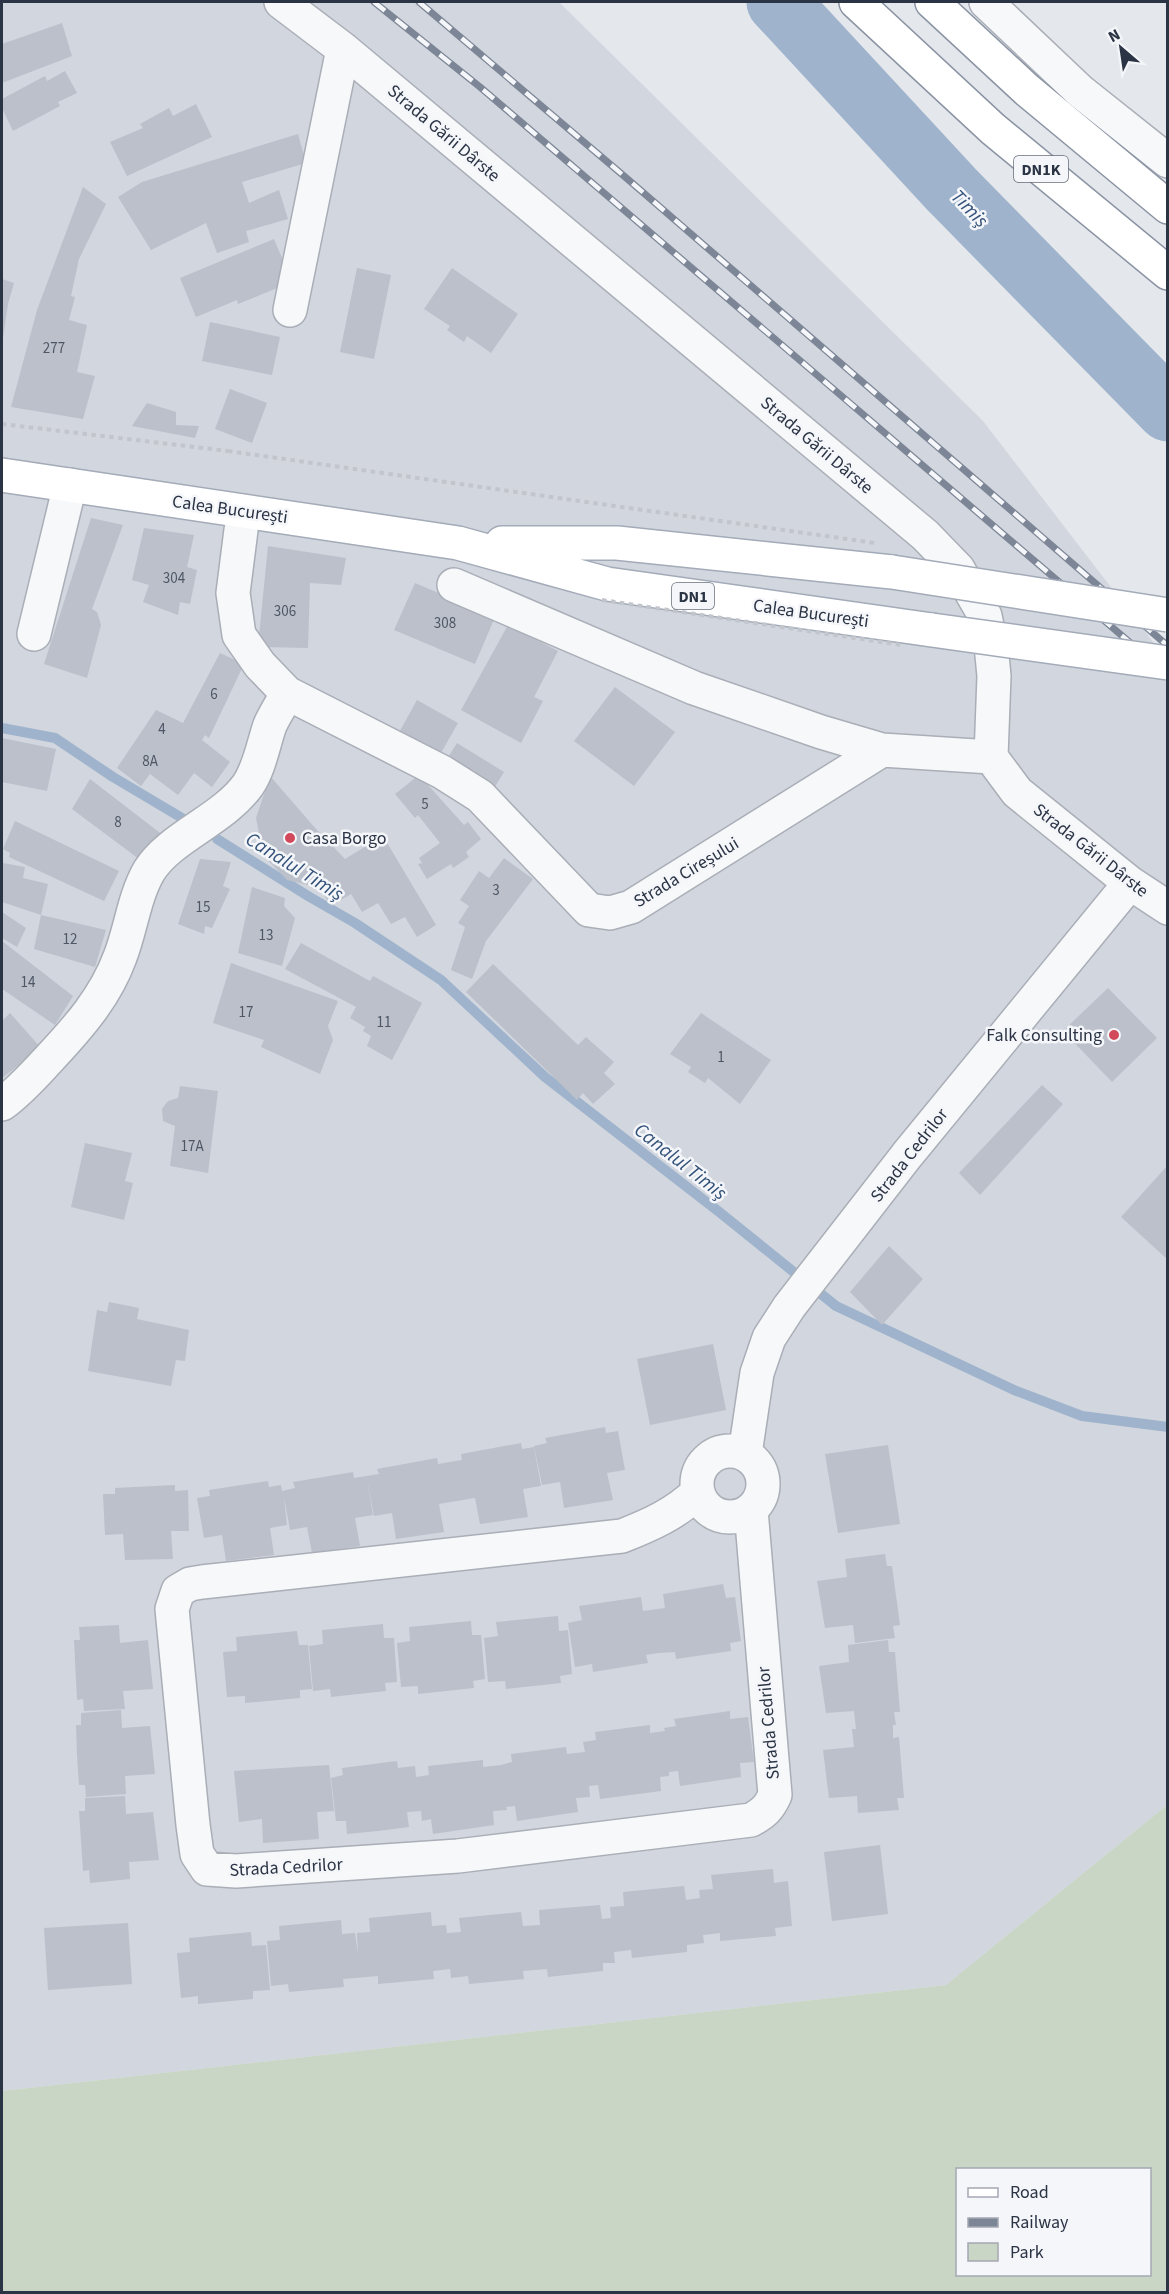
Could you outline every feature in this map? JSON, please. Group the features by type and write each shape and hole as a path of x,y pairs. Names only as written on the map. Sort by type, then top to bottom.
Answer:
{"main road":[{"name":"DN1K","path":"856,2 993,129 1167,273"},
{"name":"DN1K","path":"932,2 1027,90 1167,207"},
{"name":"Calea București","path":"2,475 458,543 607,584 920,638 1167,663"},
{"name":"Calea București","path":"458,543 617,543 885,557 1167,615"}],"street":[{"name":"Strada Gării Dârste","path":"281,2 343,49 925,535 958,569 985,616 994,676 991,757 1017,792 1130,883 1167,908"},
{"path":"986,2 1080,91 1167,161"},
{"path":"290,310 343,49"},
{"path":"34,633 70,485"},
{"name":"Strada Cireșului","path":"241,530 232,593 239,635 260,665 287,693 442,772 480,796 589,910 610,913 631,907 882,750"},
{"path":"454,585 694,688 821,732 882,750 991,757"},
{"path":"2,1104 23,1087 70,1037 103,995 120,959 140,890 150,869 168,850 226,807 248,784 260,758 271,724 287,693"},
{"name":"Strada Cedrilor","path":"745,1454 757,1373 769,1338 789,1306 821,1268 907,1155 1130,883"},
{"path":"724,1451 745,1454 760,1470 764,1481 763,1492 751,1510 741,1516 730,1518 719,1516 702,1503 697,1493 696,1482 699,1471 705,1461 724,1451"},
{"name":"Strada Cedrilor","path":"697,1493 684,1506 668,1516 622,1536 202,1582 190,1584 178,1591 172,1609 193,1825 197,1854 207,1869 236,1871 458,1856 751,1820 762,1814 770,1806 775,1795 751,1510"}],"path":[{"path":"2,423 228,451 885,557"},
{"path":"602,600 920,638"}],"shaded area":[{"path":"2,2 559,2 983,421 1167,660 1167,1805 946,1985 2,2091"}],"green space":[{"path":"1167,1805 1167,2292 2,2292 2,2091 946,1985"}],"building":[{"path":"62,23 72,56 2,83 2,44"},
{"path":"65,71 77,93 58,102 60,106 13,131 2,108 2,99 45,76 47,81"},
{"path":"196,104 212,137 127,176 110,142 143,128 140,124 169,108 173,116"},
{"path":"298,134 306,163 242,182 249,203 279,190 288,219 246,231 249,242 217,253 206,223 151,250 118,197 142,182"},
{"path":"83,187 106,204 79,259 71,296 75,297 69,320 87,325 77,372 95,376 83,419 11,407 37,310"},
{"path":"274,239 292,282 238,304 237,300 196,317 180,278"},
{"path":"357,268 391,275 374,359 340,352"},
{"path":"452,268 518,314 491,353 467,336 464,342 447,330 450,326 424,309"},
{"path":"2,279 14,283 3,338"},
{"path":"210,322 280,337 272,375 202,361"},
{"path":"230,389 267,403 252,443 215,429"},
{"path":"147,403 176,412 176,425 199,426 195,438 132,426"},
{"path":"91,518 123,525 92,609 97,612 101,625 87,678 44,664"},
{"path":"144,528 194,535 187,567 197,570 190,604 180,602 178,615 143,602 149,585 132,580"},
{"path":"268,546 346,558 341,585 310,583 308,648 262,647 259,636"},
{"path":"415,583 495,617 475,664 394,630"},
{"path":"508,625 558,651 534,697 543,701 521,743 461,710"},
{"path":"220,653 244,664 209,738 205,735 202,740 230,762 212,787 194,773 178,795 150,774 141,786 117,768 156,710 183,723"},
{"path":"615,687 675,732 634,786 574,741"},
{"path":"417,700 458,723 437,760 396,738"},
{"path":"2,738 56,749 47,791 2,782"},
{"path":"457,743 504,772 491,793 444,764"},
{"path":"419,775 464,825 468,822 481,839 466,852 469,857 453,868 451,864 427,879 418,864 422,863 419,858 440,843 418,815 415,818 395,794"},
{"path":"270,776 345,859 383,836 436,925 417,937 405,917 391,924 378,903 362,912 351,894 331,906 319,887 315,890 308,885 287,880 263,855 256,818"},
{"path":"90,779 164,836 143,862 72,809"},
{"path":"15,821 119,871 104,901 9,857 10,853 3,849"},
{"path":"504,858 533,879 486,941 472,979 451,970 465,927 458,923 469,906 460,900 479,871 489,878"},
{"path":"200,859 231,862 223,886 230,889 212,928 205,926 204,934 178,924"},
{"path":"3,863 25,867 23,878 48,884 41,915 2,902"},
{"path":"252,887 285,898 284,906 295,918 282,966 238,953"},
{"path":"2,912 26,928 17,947 2,938"},
{"path":"41,915 106,930 95,967 34,949"},
{"path":"2,941 73,996 55,1025 2,989"},
{"path":"301,943 370,981 373,976 422,1003 392,1060 367,1046 371,1036 363,1031 365,1027 350,1018 356,1007 285,969"},
{"path":"231,963 338,1001 328,1026 333,1040 320,1074 261,1047 264,1040 213,1023"},
{"path":"493,964 578,1045 586,1037 614,1062 604,1073 615,1084 593,1104 583,1093 577,1100 466,992"},
{"path":"1108,988 1157,1038 1112,1082 1063,1031"},
{"path":"10,1013 41,1048 22,1066 20,1064 2,1078 2,1021"},
{"path":"701,1013 771,1060 740,1104 708,1078 705,1083 688,1072 691,1067 670,1054"},
{"path":"1042,1085 1063,1104 980,1195 959,1173"},
{"path":"180,1086 218,1091 208,1173 170,1166 175,1126 163,1121 162,1109 168,1101 178,1098"},
{"path":"85,1143 132,1153 125,1181 133,1183 124,1220 71,1207"},
{"path":"1167,1166 1167,1259 1121,1217"},
{"path":"889,1246 923,1279 882,1325 850,1292"},
{"path":"109,1302 139,1308 137,1319 189,1330 185,1361 176,1360 171,1386 88,1371 97,1310 107,1312"},
{"path":"713,1344 726,1410 650,1425 637,1359"},
{"path":"605,1427 606,1433 618,1431 625,1470 607,1473 613,1500 564,1508 560,1482 542,1485 534,1446 547,1443 545,1438"},
{"path":"521,1443 522,1449 534,1447 541,1486 523,1489 528,1517 480,1524 475,1498 439,1504 444,1532 396,1539 392,1513 374,1516 367,1479 373,1515 355,1518 360,1546 312,1553 307,1527 290,1530 284,1497 287,1525 270,1528 274,1555 226,1561 222,1535 204,1538 197,1498 210,1496 209,1490 268,1481 269,1487 281,1485 282,1491 295,1488 293,1482 353,1472 354,1478 379,1474 377,1469 437,1458 438,1464 462,1460 461,1454"},
{"path":"888,1445 900,1524 838,1533 825,1454"},
{"path":"175,1485 175,1491 188,1490 189,1531 171,1531 173,1559 125,1560 123,1534 105,1535 103,1494 115,1494 115,1488"},
{"path":"885,1554 887,1566 892,1566 900,1625 893,1626 895,1638 855,1643 853,1625 825,1628 817,1581 847,1577 845,1559"},
{"path":"723,1584 726,1598 735,1597 741,1641 730,1643 731,1651 676,1659 675,1652 658,1653 646,1655 648,1663 593,1672 592,1664 575,1667 568,1623 582,1620 579,1606 641,1597 643,1611 665,1608 663,1594"},
{"path":"558,1616 559,1631 568,1630 572,1674 560,1676 561,1683 506,1689 505,1681 488,1682 484,1638 498,1636 496,1622"},
{"path":"471,1621 472,1635 481,1635 485,1679 473,1681 474,1688 418,1694 418,1686 401,1687 397,1643 410,1641 409,1627"},
{"path":"383,1624 384,1638 394,1638 397,1682 385,1683 386,1691 331,1697 330,1689 313,1691 309,1646 323,1644 322,1630"},
{"path":"119,1625 120,1643 148,1640 153,1689 123,1691 125,1709 84,1711 83,1699 77,1700 74,1640 80,1640 79,1627"},
{"path":"297,1631 299,1645 308,1645 312,1689 300,1690 300,1698 245,1703 245,1696 227,1697 223,1652 237,1651 236,1637"},
{"path":"888,1640 889,1652 895,1652 900,1712 894,1712 896,1725 893,1725 893,1738 899,1737 904,1798 897,1798 899,1810 858,1813 857,1796 829,1798 823,1750 854,1747 852,1729 856,1729 854,1711 826,1713 819,1666 849,1662 848,1645"},
{"path":"121,1710 122,1728 150,1726 155,1774 125,1776 126,1794 86,1797 85,1785 79,1785 76,1725 81,1725 81,1713"},
{"path":"730,1711 730,1719 748,1717 754,1762 740,1763 741,1777 680,1786 678,1771 669,1772 669,1776 660,1777 661,1791 600,1799 598,1785 589,1786 590,1797 576,1798 578,1812 517,1821 515,1806 506,1807 507,1810 493,1811 494,1825 433,1834 431,1819 422,1821 421,1811 407,1812 409,1827 378,1831 347,1834 346,1821 336,1821 331,1778 343,1775 342,1768 397,1761 398,1768 415,1766 416,1777 429,1775 428,1766 483,1760 483,1767 501,1765 512,1762 511,1754 566,1747 567,1754 585,1752 583,1742 596,1740 595,1732 650,1725 650,1733 665,1731 664,1728 676,1726 674,1719"},
{"path":"329,1765 334,1811 317,1812 319,1839 263,1843 262,1819 239,1822 234,1771"},
{"path":"125,1796 126,1814 153,1812 159,1860 129,1862 130,1879 90,1883 89,1870 83,1871 79,1811 85,1811 85,1798"},
{"path":"880,1845 888,1914 832,1921 824,1852"},
{"path":"773,1869 774,1883 788,1881 792,1926 775,1928 776,1936 720,1941 720,1933 703,1935 704,1943 687,1945 687,1952 632,1958 631,1950 614,1952 615,1963 603,1963 603,1971 548,1977 547,1969 523,1971 524,1979 469,1984 468,1976 451,1978 450,1969 433,1971 434,1979 378,1984 378,1976 343,1979 344,1987 289,1992 288,1984 271,1986 267,1941 280,1940 279,1926 341,1920 342,1934 355,1933 358,1954 357,1933 370,1932 369,1918 431,1912 432,1926 446,1925 447,1933 461,1932 459,1918 521,1912 523,1926 540,1925 539,1910 600,1905 602,1919 611,1918 610,1907 624,1906 623,1892 684,1886 686,1900 700,1898 699,1890 713,1889 711,1875"},
{"path":"128,1923 132,1984 48,1990 44,1928"},
{"path":"251,1932 252,1946 266,1945 270,1990 253,1991 253,1999 198,2004 198,1996 181,1998 177,1953 190,1952 189,1938"}],"waterway":[{"name":"Timiș","path":"778,2 952,190 1168,410"},
{"name":"Canalul Timiș","path":"2,728 55,738 113,777 182,818"},
{"name":"Canalul Timiș","path":"217,839 355,923 441,980 545,1077 836,1306 1014,1390 1082,1416 1168,1427"}],"railway":[{"path":"374,2 480,87 1168,675"},
{"path":"419,2 1168,646"}],"place":[{"name":"Casa Borgo","path":"290,838"},
{"name":"Falk Consulting","path":"1114,1035"}]}
